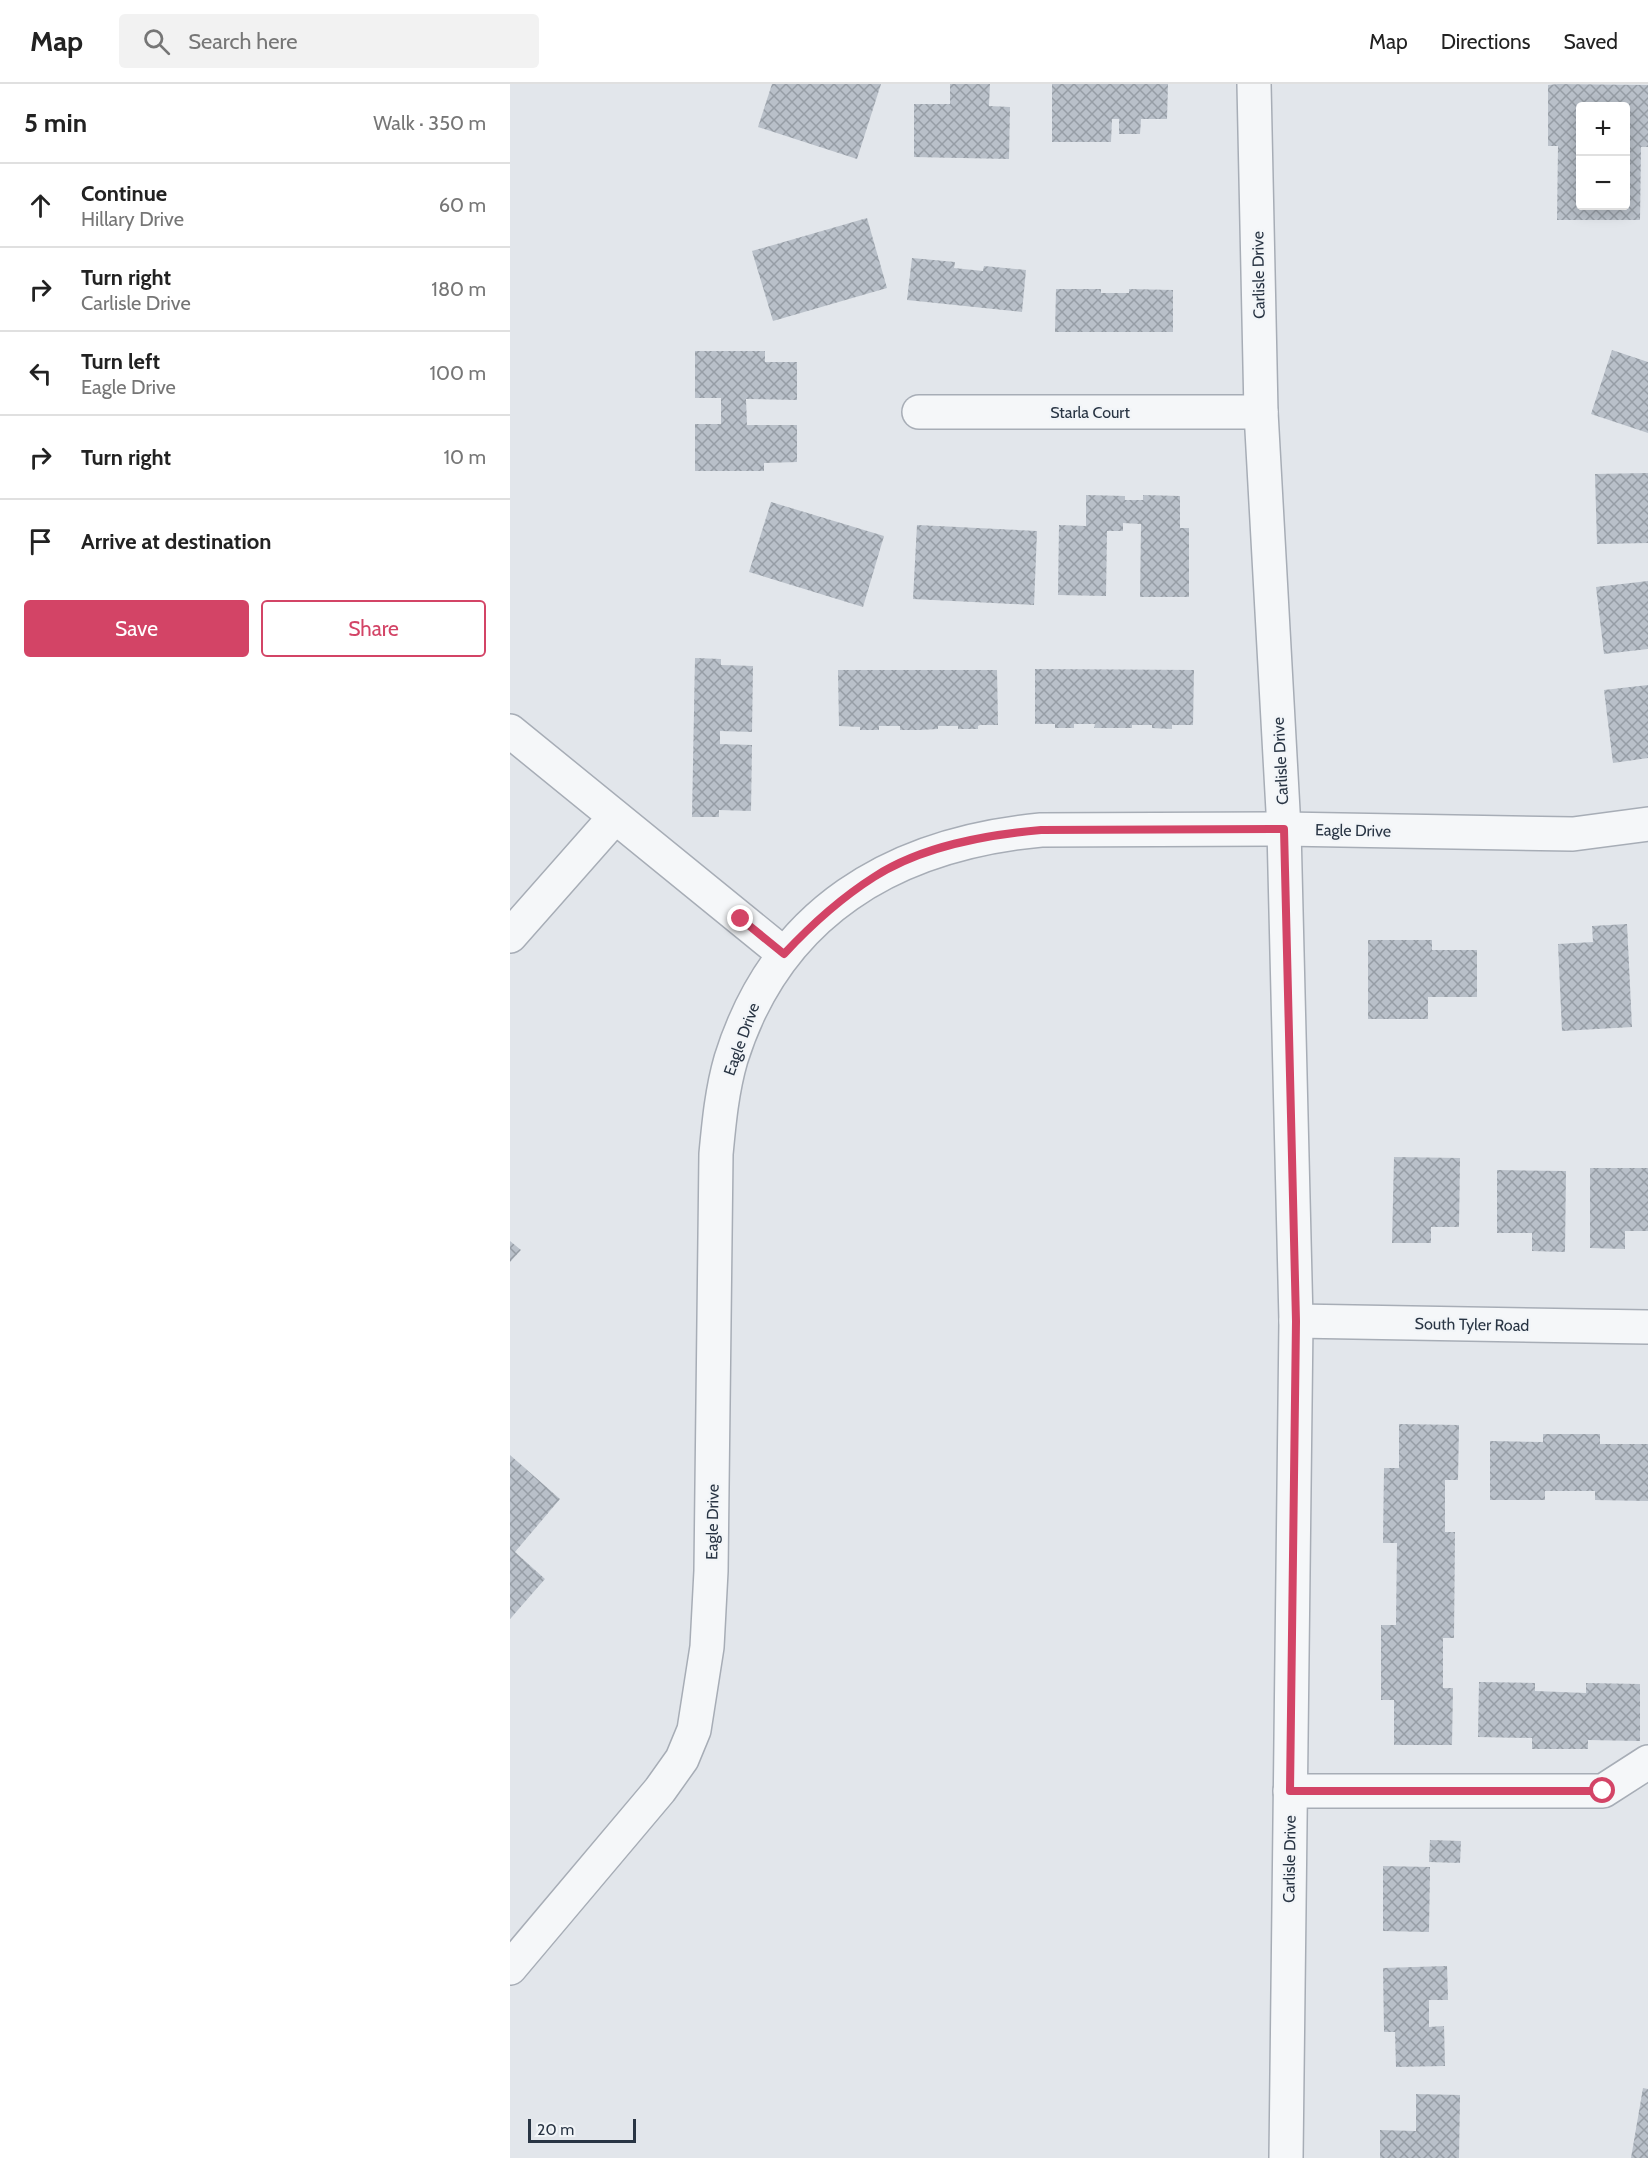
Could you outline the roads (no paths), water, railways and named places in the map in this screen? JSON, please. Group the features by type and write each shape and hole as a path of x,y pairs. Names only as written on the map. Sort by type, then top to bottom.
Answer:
{"street":[{"name":"Carlisle Drive","path":"1254,84 1261,412 1284,829 1296,1321 1286,2158"},
{"name":"Starla Court","path":"919,412 1261,412"},
{"path":"510,731 784,954"},
{"path":"510,936 615,817"},
{"name":"Eagle Drive","path":"510,1968 660,1790 682,1759 694,1730 707,1647 711,1571 716,1154 721,1102 731,1061 744,1023 761,989 784,954 812,925 876,875 936,850 1002,834 1041,830 1284,829 1573,834 1648,824"},
{"name":"South Tyler Road","path":"1296,1321 1648,1327"},
{"path":"1290,1791 1603,1791 1648,1762"}]}
